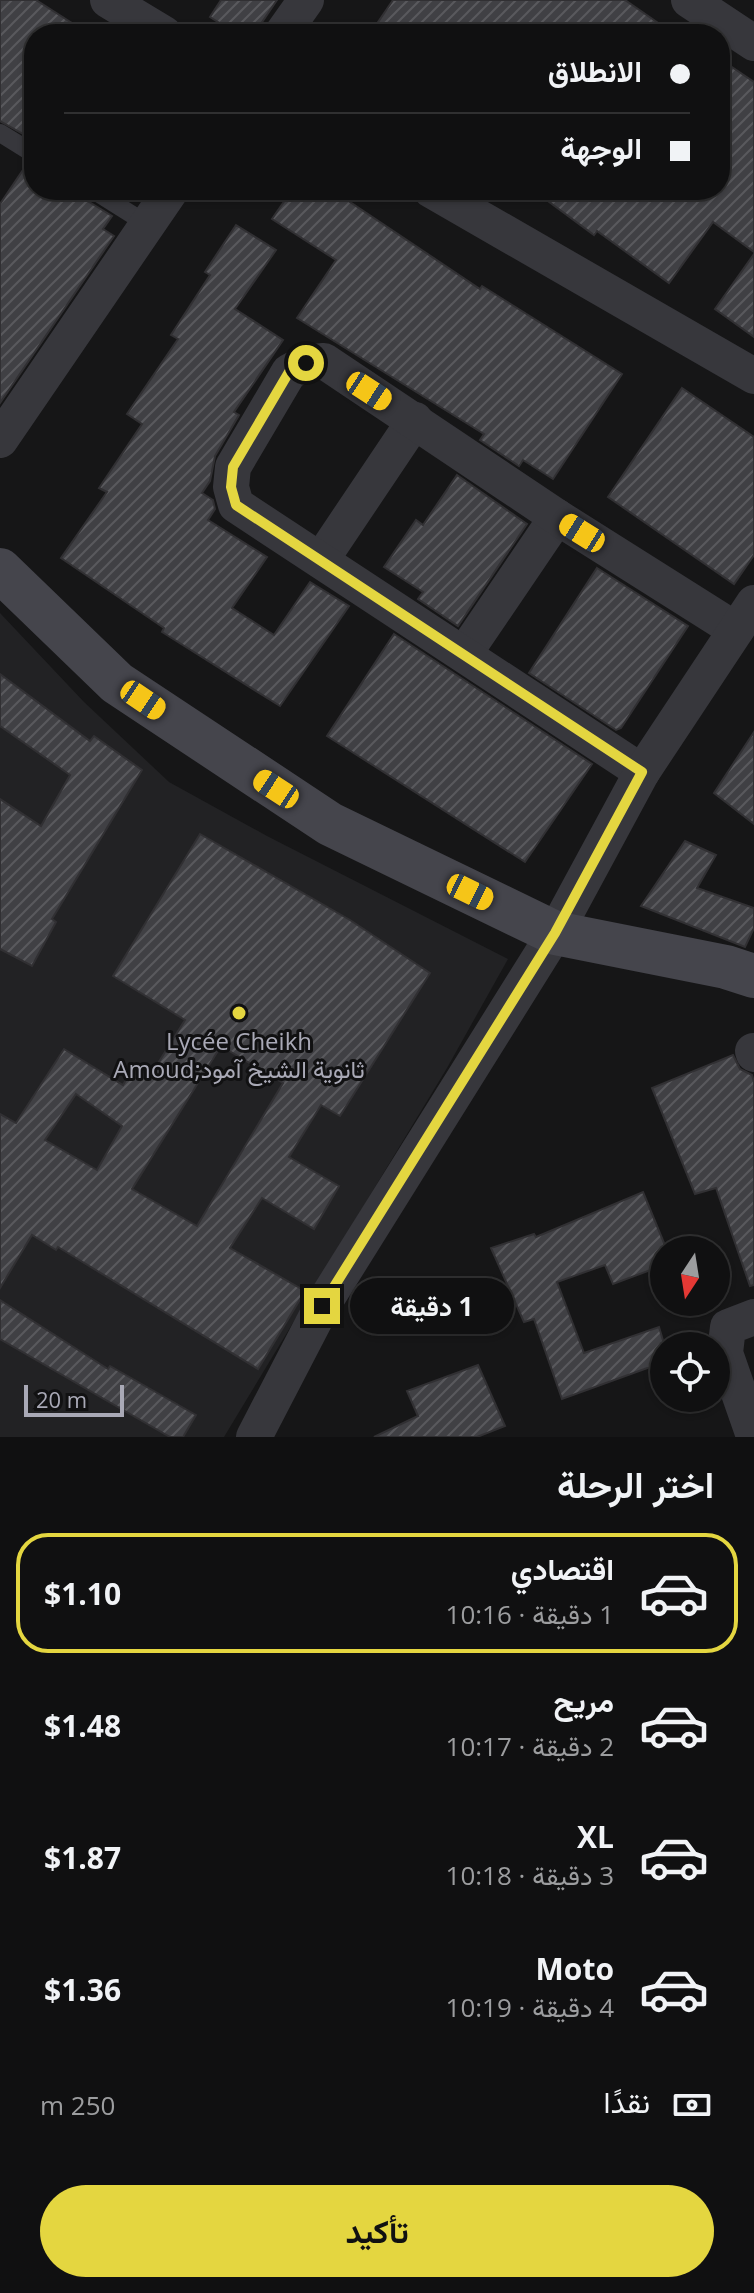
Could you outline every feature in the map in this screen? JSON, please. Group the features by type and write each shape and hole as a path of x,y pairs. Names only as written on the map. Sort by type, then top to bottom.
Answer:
{"street":[{"path":"108,0 148,24"},
{"path":"289,24 306,0"},
{"path":"689,0 750,32"},
{"path":"0,440 164,200"},
{"path":"448,200 754,376"},
{"path":"254,1437 322,1306 555,933 642,772 745,616 557,517 324,361 306,363 289,372 233,467 231,487 236,505 642,772"},
{"path":"321,560 415,420"},
{"path":"464,654 557,517"},
{"path":"0,570 117,683 330,824 555,933 726,967 754,976"},
{"path":"754,1317 728,1327 725,1339 725,1353 754,1436"}],"lane":[{"path":"0,133 24,148"},
{"path":"109,200 147,224"}],"shaded area":[{"name":"Lycée Cheikh Amoud;ثانوية الشيخ آمود","path":"0,613 84,702 169,782 267,836 508,959 447,1068 224,1437 0,1437"}],"building":[{"path":"0,0 36,0 73,24 24,24 24,134 0,121"},
{"path":"221,0 277,0 261,24 221,24 210,17"},
{"path":"393,0 625,0 660,24 377,24"},
{"path":"730,66 754,82 754,252 713,222 669,283 597,231 594,235 547,200 730,200"},
{"path":"24,168 24,200 86,200 112,216 103,229 114,236 0,403 0,204"},
{"path":"285,200 347,200 480,289 482,286 622,374 553,479 523,460 519,466 480,440 484,434 297,318 336,260 272,219"},
{"path":"236,225 276,250 235,309 283,340 234,412 239,415 215,456 210,481 202,493 213,500 215,509 208,520 267,557 232,608 274,635 310,582 349,606 280,706 162,632 164,628 61,558 107,492 99,488 142,424 127,414 178,339 171,335 210,275 205,272"},
{"path":"754,254 754,337 715,309"},
{"path":"682,388 754,437 754,555 734,584 608,497"},
{"path":"457,475 527,524 458,626 418,599 423,592 384,567 416,520 423,525"},
{"path":"597,568 688,626 621,728 616,730 529,673"},
{"path":"394,634 592,764 525,862 327,736"},
{"path":"0,674 90,741 94,736 142,770 52,919 56,922 32,966 0,949 0,799 41,826 70,775 0,726"},
{"path":"754,732 754,824 714,793"},
{"path":"200,834 350,920 430,973 340,1116 321,1105 289,1157 339,1186 314,1229 262,1198 230,1248 305,1291 258,1369 58,1247 56,1250 32,1235 0,1288 0,1114 16,1123 64,1049 123,1085 134,1066 150,1076 185,1020 113,976","holes":["221,1046 283,1083 197,1226 132,1189","76,1094 122,1126 97,1170 45,1140"]},
{"path":"685,841 716,855 697,888 754,908 754,928 745,947 641,906"},
{"path":"733,1055 740,1069 752,1075 754,1082 754,1285 750,1286 716,1188 695,1194 652,1088"},
{"path":"643,1192 661,1236 650,1236 650,1270 613,1284 605,1265 557,1282 584,1353 659,1327 660,1332 650,1332 650,1367 562,1399 534,1319 524,1322 491,1248 534,1234 536,1237"},
{"path":"0,1300 108,1369 110,1366 196,1415 183,1437 170,1437 0,1339"},
{"path":"478,1365 505,1426 477,1437 374,1437 418,1416 407,1391"}],"place":[{"name":"Lycée Cheikh Amoud;ثانوية الشيخ آمود","path":"239,1013"}],"route":[{"path":"306,363 289,372 233,467 231,487 236,505 642,772 555,933 322,1306"}]}
